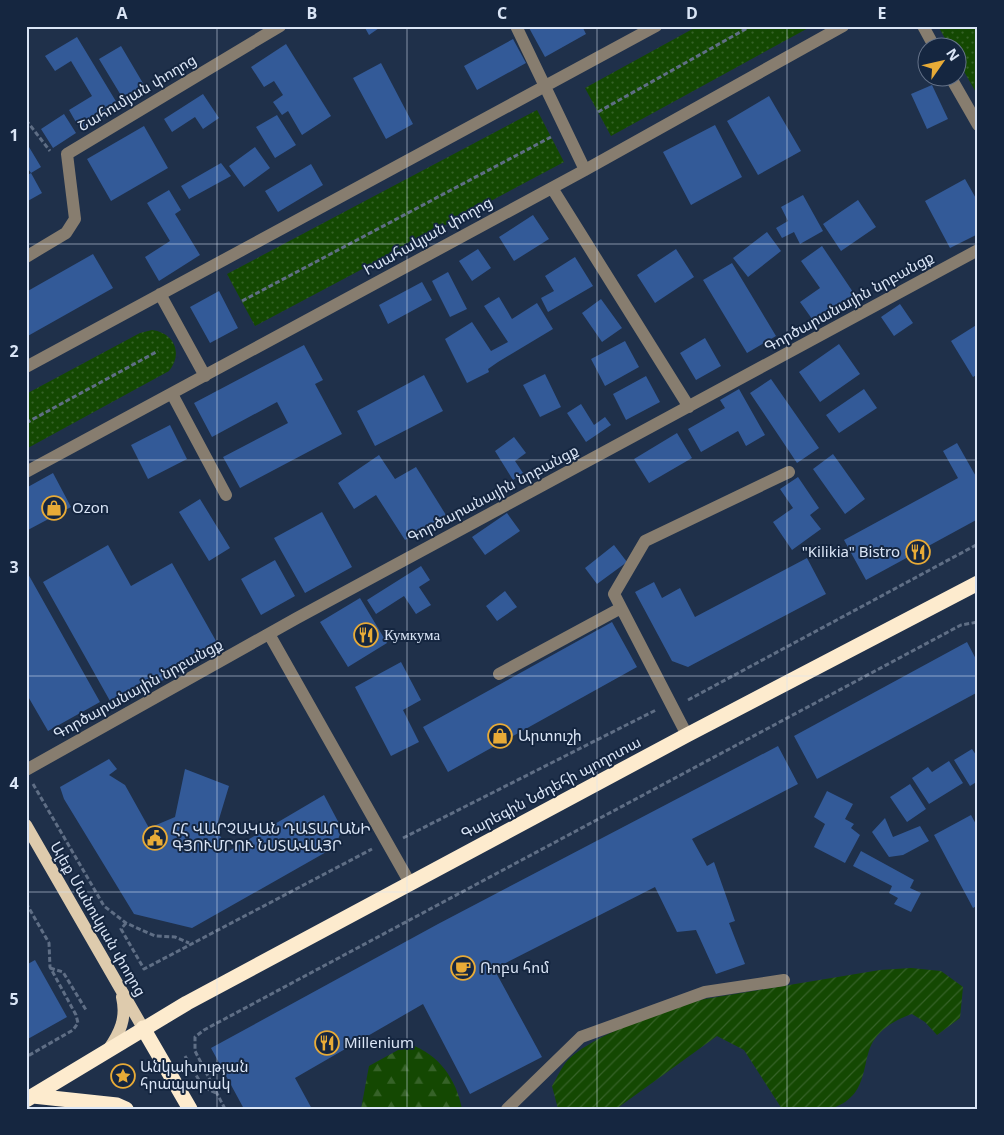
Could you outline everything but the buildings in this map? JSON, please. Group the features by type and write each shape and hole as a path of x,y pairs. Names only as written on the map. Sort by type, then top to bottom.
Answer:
{"highway":[{"name":"Գարեգին Նժդեհի պողոտա","path":"143,1028 410,883 978,582"},
{"path":"30,1098 143,1028 190,1109"},
{"path":"30,1098 121,1107"}],"main road":[{"name":"Ալեք Մանուկյան փողոց","path":"26,825 143,1028"},
{"path":"105,1053 118,1035 124,1017 120,990"}],"street":[{"name":"Շահումյան փողոց","path":"67,154 280,26"},
{"path":"516,26 585,170"},
{"path":"26,367 656,26"},
{"name":"Իսահակյան փողոց","path":"26,472 585,170 843,26"},
{"path":"923,26 929,38"},
{"path":"957,88 978,125"},
{"path":"26,257 66,233 74,219 67,154"},
{"path":"552,188 689,407"},
{"name":"Գործարանային նրբանցք","path":"29,776 269,634 978,250"},
{"path":"160,294 205,376"},
{"path":"172,394 226,495"},
{"path":"688,735 614,594 645,542 789,472"},
{"path":"499,674 621,608"},
{"path":"269,634 410,883"},
{"path":"507,1109 581,1037 705,992 784,980"}],"path":[{"path":"598,112 751,26"},
{"path":"26,120 55,157 67,154"},
{"path":"242,301 551,137"},
{"path":"26,423 158,351"},
{"path":"126,924 121,930 144,969 189,943 387,841 408,838 670,703 685,702 978,544"},
{"path":"225,1109 195,1051 195,1037 204,1030 934,639 961,625 978,622"},
{"path":"29,776 104,906 126,924 154,936 175,937 189,943"},
{"path":"26,903 49,943 50,968 76,1015 78,1023 73,1030 26,1057"},
{"path":"50,968 63,972 86,1010"},
{"path":"185,1056 203,1087 216,1093"}],"green space":[{"path":"698,26 812,26 611,136 585,88"},
{"path":"938,26 978,26 978,96 966,75 966,38 945,38"},
{"path":"537,110 564,162 255,326 227,274"},
{"path":"152,330 166,335 174,345 176,351 175,358 169,371 26,449 26,394 140,333"},
{"path":"911,968 941,971 963,987 960,1018 937,1035 925,1022 912,1014 889,1025 877,1036 872,1044 860,1084 854,1094 846,1102 833,1108 815,1111 782,1109 744,1050 717,1036 616,1109 558,1109 552,1086 568,1060 595,1041 633,1023 705,999 880,970"},
{"path":"409,1044 429,1054 444,1069 451,1078 462,1109 361,1109 369,1066"}],"place":[{"name":"Ozon","path":"54,508"},
{"name":"\"Kilikia\" Bistro","path":"918,552"},
{"name":"Кумкума","path":"366,635"},
{"name":"Արտուշի","path":"500,736"},
{"name":"ՀՀ ՎԱՐՉԱԿԱՆ ԴԱՏԱՐԱՆԻ ԳՅՈՒՄՐՈՒ ՆՍՏԱՎԱՅՐ","path":"155,838"},
{"name":"Ռոբս հոմ","path":"463,968"},
{"name":"Millenium","path":"327,1043"},
{"name":"Անկախության հրապարակ","path":"123,1076"}]}
